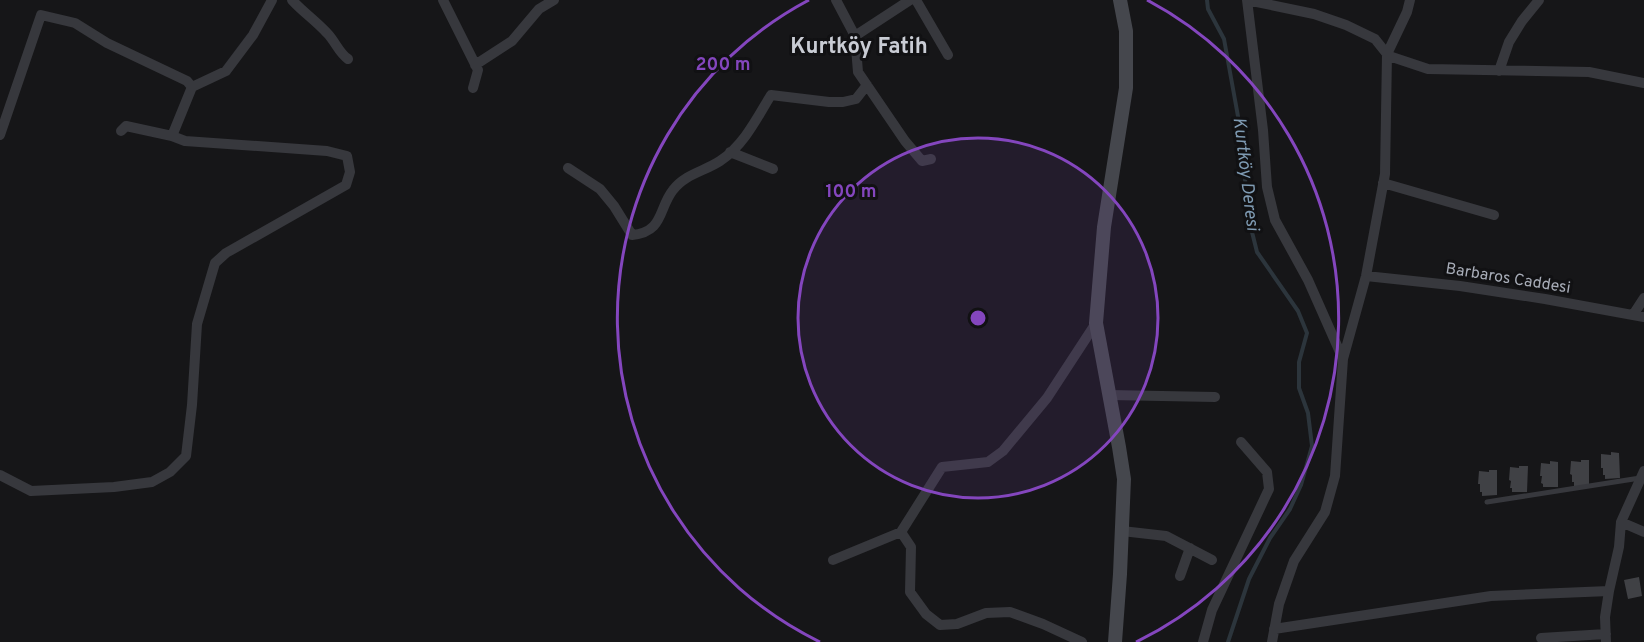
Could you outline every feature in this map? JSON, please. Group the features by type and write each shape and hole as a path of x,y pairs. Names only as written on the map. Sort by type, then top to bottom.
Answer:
{"street":[{"path":"172,136 192,87 226,71 253,35 272,0"},
{"path":"292,0 328,34 348,59"},
{"path":"443,0 478,70 473,88"},
{"path":"476,65 512,41 539,9 554,0"},
{"path":"836,0 855,36 858,72 905,141 922,161 931,159"},
{"path":"855,36 910,0"},
{"path":"916,0 948,55"},
{"path":"1115,642 1124,479 1095,323 1104,226 1126,88 1126,31 1120,0"},
{"path":"1343,359 1308,280 1275,220 1267,187 1263,130 1247,0 1314,14 1346,25 1375,39 1392,57 1428,69 1589,72 1644,84"},
{"path":"1272,642 1279,604 1294,561 1325,512 1335,476 1343,359 1366,276 1385,174 1387,54 1407,12 1410,0"},
{"path":"1499,71 1509,42 1539,0"},
{"path":"0,135 41,15 75,23 107,43 187,81 192,87"},
{"path":"568,168 600,189 632,235 643,234 654,226 673,190 687,178 721,160 745,137 771,95 843,102 856,99 867,85"},
{"path":"0,475 31,491 114,487 152,482 170,472 186,456 197,324 215,263 226,253 346,184 350,172 347,156 327,151 185,141 126,126 121,131"},
{"path":"730,152 773,169"},
{"path":"1383,183 1494,215"},
{"name":"Barbaros Caddesi","path":"1366,276 1513,294 1639,316"},
{"path":"1639,316 1644,298"},
{"path":"833,560 901,532 942,467 988,462 1003,451 1047,398 1095,323"},
{"path":"1109,395 1215,397"},
{"path":"1203,642 1212,610 1269,489 1267,472 1241,442"},
{"path":"1541,638 1606,638 1605,617 1619,546 1621,522 1643,475"},
{"path":"1621,522 1644,532"},
{"path":"1122,531 1166,536 1212,560"},
{"path":"901,532 911,547 910,592 926,614 940,625 957,624 986,613 1010,612 1082,642"},
{"path":"1180,576 1190,548"},
{"path":"1274,628 1491,596 1609,591"}],"lane":[{"path":"1487,501 1643,475"}],"building":[{"path":"1611,452 1619,453 1620,478 1605,479 1603,468 1601,468 1601,454 1611,455"},
{"path":"1581,460 1589,460 1589,486 1574,486 1572,482 1571,461 1581,462"},
{"path":"1550,461 1558,462 1558,487 1543,487 1541,483 1541,463 1550,464"},
{"path":"1519,466 1528,466 1527,492 1512,492 1510,488 1510,467 1519,468"},
{"path":"1489,470 1497,470 1497,495 1482,496 1480,484 1478,484 1479,471 1489,472"},
{"path":"1639,577 1642,596 1628,599 1624,580"}],"waterway":[{"name":"Kurtköy Deresi","path":"1207,0 1208,9 1224,39 1243,144 1247,212 1257,252 1298,311 1307,333 1299,362 1299,388 1308,413 1312,446 1301,485 1290,509 1270,538 1249,579 1228,642"}],"district":[{"name":"Kurtköy Fatih","path":"859,47"}]}
